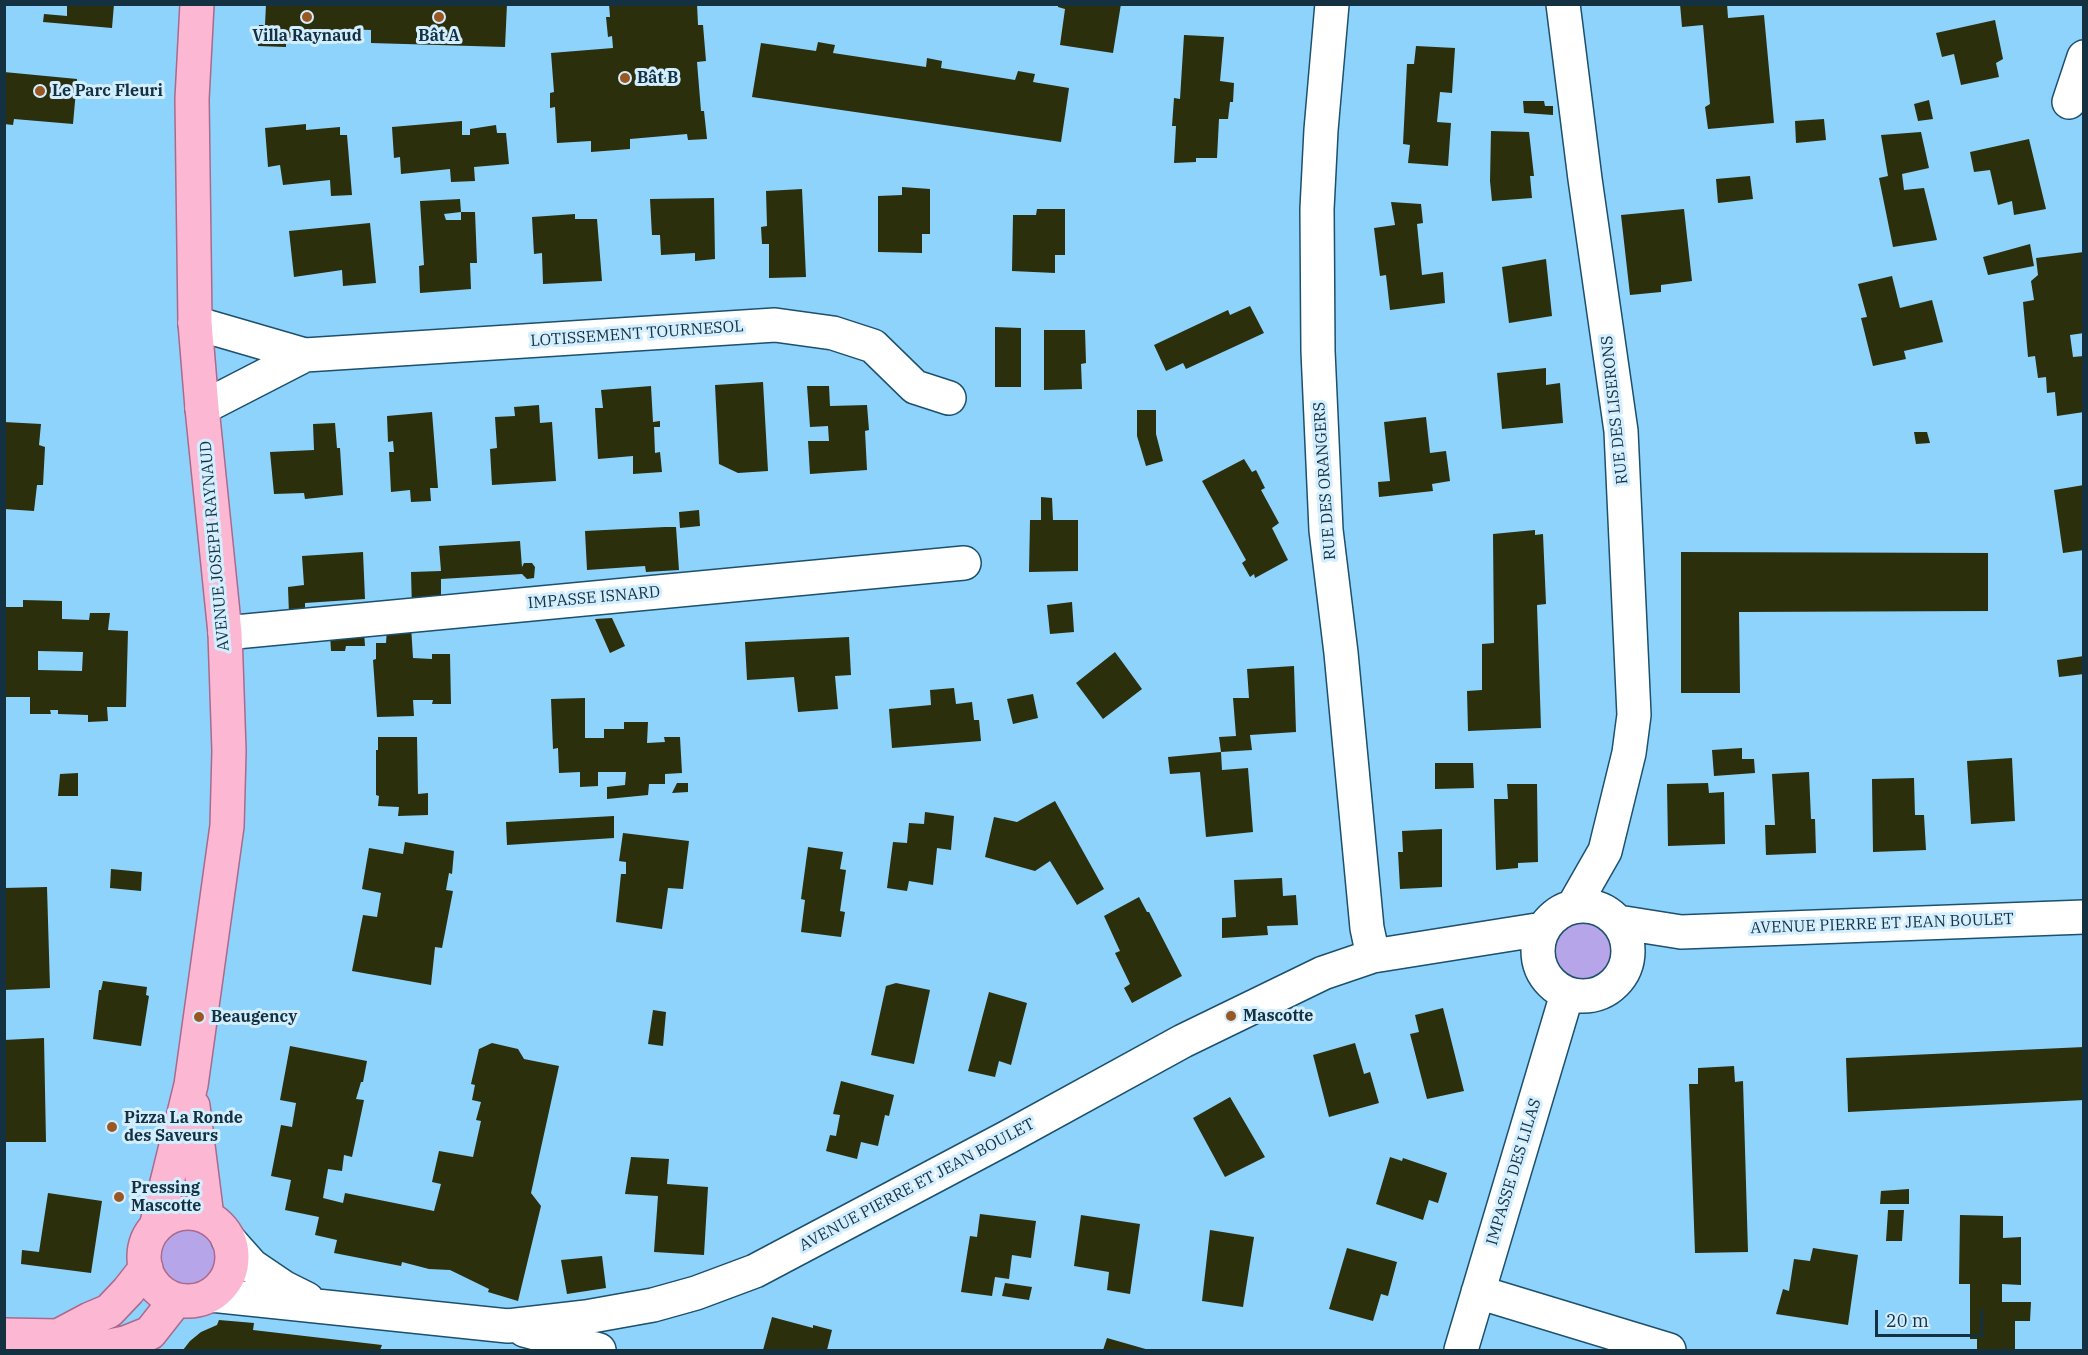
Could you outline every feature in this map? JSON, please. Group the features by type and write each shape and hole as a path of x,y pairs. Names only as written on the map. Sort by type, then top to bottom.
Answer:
{"main road":[{"name":"AVENUE JOSEPH RAYNAUD","path":"156,1227 191,1085 226,826 229,751 225,633 195,323 192,99 197,4"},
{"name":"AVENUE JOSEPH RAYNAUD","path":"191,1085 218,1228"},
{"path":"194,1213 218,1228 232,1258 228,1276 221,1287 212,1295 194,1301 176,1300 156,1288 149,1279 146,1268 145,1246 156,1227 167,1218 194,1213"},
{"path":"58,1336 109,1311 146,1268"},
{"path":"4,1335 58,1336 96,1349 125,1343 149,1342 176,1300"}],"street":[{"name":"RUE DES ORANGERS","path":"1332,4 1317,198 1318,351 1326,530 1341,653 1367,928 1373,956"},
{"name":"RUE DES LISERONS","path":"1563,4 1621,431 1634,715 1629,753 1605,851 1573,907"},
{"path":"2069,102 2084,57"},
{"name":"LOTISSEMENT TOURNESOL","path":"195,323 305,355 775,325 833,333 873,346 915,387 949,398"},
{"name":"LOTISSEMENT TOURNESOL","path":"202,408 305,355"},
{"name":"IMPASSE ISNARD","path":"225,633 964,563"},
{"name":"RUE DES LISERONS","path":"1605,851 1617,920"},
{"path":"1588,906 1603,910 1617,920 1623,928 1629,952 1627,965 1621,978 1611,988 1585,997 1567,994 1549,982 1542,971 1538,957 1539,942 1544,928 1561,911 1588,906"},
{"name":"AVENUE PIERRE ET JEAN BOULET","path":"1617,920 1681,932 2084,917"},
{"name":"AVENUE PIERRE ET JEAN BOULET","path":"212,1295 508,1326 586,1317 653,1305 696,1293 755,1271 1211,1026 1323,973 1373,956 1544,928"},
{"name":"AVENUE PIERRE ET JEAN BOULET","path":"1627,965 1681,932"},
{"path":"1489,938 1542,971"},
{"name":"IMPASSE DES LILAS","path":"1461,1350 1567,994"},
{"name":"AVENUE PIERRE ET JEAN BOULET","path":"218,1228 252,1266 283,1287 319,1306"},
{"path":"1478,1292 1669,1350"},
{"path":"508,1326 599,1350"}],"shaded area":[{"path":"1583,907 1600,910 1615,920 1625,935 1628,952 1625,969 1615,984 1600,994 1583,997 1566,994 1551,984 1541,969 1538,952 1541,935 1551,920 1566,910"},
{"path":"194,1213 207,1217 232,1264 226,1279 216,1289 199,1300 188,1301 164,1293 154,1284 148,1274 146,1250 157,1227 167,1218 176,1214"}],"building":[{"path":"67,4 114,4 112,28 43,22 44,14 67,16"},
{"path":"266,4 507,4 505,47 371,43 371,30 342,29 342,44 286,42 286,47 258,46 259,25 265,25"},
{"name":"Bât B","path":"609,4 697,4 698,25 703,25 706,61 697,62 701,111 704,111 707,139 688,140 687,134 630,139 630,149 591,152 591,141 557,143 555,107 550,108 550,93 554,92 551,53 613,48 612,36 608,37 606,17 610,17"},
{"path":"1058,4 1121,4 1113,53 1060,45 1065,9 1058,7"},
{"path":"1680,4 1727,4 1728,18 1764,15 1774,123 1708,129 1705,107 1710,104 1703,25 1682,27"},
{"path":"1995,20 2003,59 1996,63 1999,77 1961,85 1954,54 1942,57 1936,33"},
{"path":"1184,35 1224,37 1220,81 1234,83 1233,102 1230,102 1228,119 1219,119 1217,158 1196,158 1196,162 1174,163 1176,126 1172,126 1174,98 1180,99"},
{"path":"818,42 835,45 833,53 926,67 927,58 942,61 941,68 1015,80 1018,71 1035,74 1033,82 1069,88 1061,142 752,97 761,43 816,51"},
{"path":"1416,46 1455,48 1452,93 1440,92 1437,122 1451,123 1448,166 1408,163 1410,145 1403,144 1407,64 1414,64"},
{"name":"Le Parc Fleuri","path":"4,72 77,79 73,124 14,119 13,125 4,124"},
{"path":"1929,100 1933,119 1918,121 1914,104"},
{"path":"1523,101 1544,101 1545,106 1553,106 1553,115 1524,113"},
{"path":"1824,119 1826,140 1796,143 1795,121"},
{"path":"462,121 462,135 470,135 470,129 496,125 497,133 506,133 509,164 474,167 475,181 451,182 450,169 401,174 400,157 394,158 392,127"},
{"path":"306,124 306,130 340,127 340,135 347,135 352,195 331,196 330,180 283,185 280,165 268,167 265,128"},
{"path":"1491,131 1529,132 1534,176 1530,176 1532,198 1492,201"},
{"path":"1921,132 1929,168 1902,174 1904,190 1924,188 1937,240 1893,247 1879,178 1888,176 1881,135"},
{"path":"2029,139 2046,209 2014,215 2012,201 1998,205 1990,170 1974,172 1970,152"},
{"path":"1750,176 1753,199 1718,203 1716,179"},
{"path":"902,187 930,189 930,234 922,234 922,253 878,252 878,196 902,195"},
{"path":"802,189 806,277 769,278 769,244 762,244 761,227 767,226 766,191"},
{"path":"714,198 715,259 695,261 695,253 661,255 660,235 652,235 650,199"},
{"path":"460,199 461,212 475,212 477,263 470,263 471,289 420,293 419,266 424,265 420,201","holes":["461,212 461,220 446,220 444,214"]},
{"path":"1391,202 1421,204 1423,223 1417,224 1422,275 1443,272 1445,303 1390,310 1386,275 1380,276 1374,228 1395,225"},
{"path":"1037,209 1065,209 1065,255 1055,255 1055,273 1012,271 1013,215 1036,215"},
{"path":"1684,209 1692,281 1661,285 1661,292 1630,295 1621,215"},
{"path":"575,214 575,219 597,219 602,281 543,284 542,253 534,254 532,217"},
{"path":"370,223 376,283 343,286 342,270 294,277 289,231"},
{"path":"2030,244 2034,266 1988,275 1983,257"},
{"path":"2084,252 2084,333 2070,335 2073,357 2084,356 2084,412 2057,416 2055,392 2047,393 2046,377 2038,378 2035,356 2028,357 2023,302 2034,300 2031,281 2038,275 2036,258"},
{"path":"1546,259 1552,316 1509,323 1502,267"},
{"path":"1892,276 1900,308 1932,300 1943,342 1904,351 1906,359 1873,366 1861,318 1867,317 1858,284"},
{"path":"1250,306 1264,333 1186,369 1183,363 1166,371 1154,345 1228,310 1230,315"},
{"path":"995,327 1021,328 1021,387 995,387"},
{"path":"1044,330 1085,330 1086,363 1081,364 1082,389 1044,390"},
{"path":"1546,368 1546,385 1560,383 1563,423 1502,429 1497,373"},
{"path":"763,382 768,471 738,473 719,464 715,385"},
{"path":"651,386 653,422 660,421 660,427 654,427 655,453 660,452 662,472 633,474 633,456 598,459 595,408 603,408 601,390"},
{"path":"807,386 829,386 830,406 867,405 869,430 865,431 867,470 810,474 808,441 829,441 828,426 810,427"},
{"path":"539,405 540,423 552,422 556,481 492,485 490,449 497,448 495,417 515,416 514,407"},
{"path":"1137,410 1156,410 1156,434 1163,461 1146,466 1137,436"},
{"path":"432,412 438,488 430,488 431,501 411,502 410,490 391,492 389,452 394,452 393,441 388,442 387,416"},
{"path":"1426,417 1430,453 1446,451 1450,481 1432,484 1433,491 1379,497 1378,482 1390,481 1384,422"},
{"path":"4,422 41,424 39,445 45,447 43,485 37,485 34,511 4,509"},
{"path":"335,423 337,448 340,448 343,495 305,499 304,493 274,494 270,452 314,450 313,424"},
{"path":"1914,432 1927,432 1930,443 1916,444"},
{"path":"1244,459 1252,472 1256,470 1265,488 1261,490 1279,523 1272,528 1288,560 1255,578 1254,574 1250,577 1242,563 1246,560 1202,481"},
{"path":"2084,485 2084,550 2063,553 2054,490"},
{"path":"1041,497 1052,498 1053,520 1078,520 1078,571 1029,572 1030,520 1041,520"},
{"path":"699,510 700,526 680,528 679,512"},
{"path":"676,527 679,570 646,572 645,566 587,570 585,531"},
{"path":"1535,530 1535,535 1543,534 1546,604 1537,605 1541,728 1468,731 1467,691 1482,690 1482,644 1494,643 1493,534"},
{"path":"520,541 522,567 524,563 532,563 535,567 534,578 527,579 522,574 441,579 441,605 412,609 411,572 441,571 439,546"},
{"path":"363,552 365,599 305,603 305,612 289,614 288,587 304,585 302,556"},
{"path":"1681,552 1988,553 1988,611 1739,612 1740,693 1681,693"},
{"path":"23,600 62,601 62,619 89,620 90,613 110,613 108,630 128,631 126,707 107,707 108,721 88,722 88,715 58,714 58,710 50,710 51,714 30,714 30,697 4,697 4,607 23,607","holes":["38,651 83,652 82,671 38,670"]},
{"path":"1072,602 1074,632 1050,634 1047,605"},
{"path":"612,618 625,646 610,653 595,619"},
{"path":"411,626 413,658 432,659 432,654 450,654 451,704 432,704 433,700 413,700 414,716 377,717 373,660 376,659 376,643 386,643 387,629"},
{"path":"364,631 365,646 346,646 345,651 331,651 330,634"},
{"path":"849,637 851,675 835,676 838,709 798,712 794,677 747,680 745,642"},
{"path":"1115,652 1142,689 1103,719 1076,683"},
{"path":"2084,656 2084,674 2059,677 2057,660"},
{"path":"1294,666 1296,732 1250,735 1252,750 1221,752 1219,737 1236,736 1233,698 1249,698 1247,669"},
{"path":"954,688 956,704 972,702 974,720 979,720 981,741 892,748 889,709 931,705 930,690"},
{"path":"1033,694 1038,718 1013,724 1007,699"},
{"path":"585,698 585,738 604,738 604,729 624,729 624,722 648,722 647,743 665,742 664,737 680,737 682,773 665,774 665,784 649,784 648,795 607,799 607,787 625,785 626,772 598,772 598,786 580,787 580,772 559,773 558,748 553,749 551,699"},
{"path":"378,737 417,737 418,794 428,793 428,815 398,816 399,807 378,806 376,750 378,750"},
{"path":"1742,748 1742,759 1754,759 1755,773 1714,776 1712,750"},
{"path":"1221,752 1222,770 1248,768 1253,832 1206,837 1200,772 1170,774 1168,757"},
{"path":"2012,758 2015,821 1971,824 1967,761"},
{"path":"1435,763 1473,763 1474,788 1435,789"},
{"path":"1809,772 1811,819 1815,819 1816,853 1766,855 1765,825 1775,825 1772,774"},
{"path":"78,773 78,796 58,796 60,774"},
{"path":"1914,778 1915,815 1924,815 1926,850 1873,852 1872,779"},
{"path":"677,783 688,783 688,792 672,793"},
{"path":"1708,783 1709,793 1724,792 1725,844 1668,846 1667,784"},
{"path":"1507,784 1537,784 1538,862 1518,863 1518,868 1496,870 1494,799 1508,799"},
{"path":"1055,801 1104,889 1077,905 1050,861 1035,871 985,857 994,817 1017,822"},
{"path":"925,812 954,816 951,850 937,848 933,885 909,881 907,891 887,888 893,842 907,843 909,823 924,824"},
{"path":"614,816 614,838 507,845 506,822"},
{"path":"1442,829 1442,887 1400,889 1398,852 1403,852 1402,831"},
{"path":"623,833 689,841 683,889 668,888 662,929 616,922 621,874 626,874 626,862 619,861"},
{"path":"405,842 454,851 452,874 449,873 446,890 453,891 442,948 435,947 431,985 352,971 363,915 377,917 381,893 362,889 369,848 403,854"},
{"path":"808,847 843,852 840,869 846,870 840,911 845,912 841,937 801,932 805,900 801,899"},
{"path":"111,869 142,872 141,891 110,888"},
{"path":"1282,878 1283,896 1296,895 1298,925 1267,926 1268,935 1222,938 1222,918 1236,917 1234,880"},
{"path":"47,887 50,988 4,990 4,888"},
{"path":"1139,897 1182,976 1132,1003 1124,988 1130,984 1115,953 1120,951 1104,916"},
{"path":"103,981 147,987 146,995 149,996 141,1046 93,1039 99,990 101,990"},
{"path":"896,983 930,990 914,1064 871,1055 886,986"},
{"path":"989,992 1027,1003 1011,1065 999,1061 995,1077 968,1071"},
{"path":"1443,1008 1464,1091 1427,1099 1410,1034 1419,1032 1415,1015"},
{"path":"653,1010 666,1012 663,1046 648,1044"},
{"path":"44,1038 46,1142 4,1142 4,1040"},
{"path":"492,1043 518,1049 524,1059 559,1066 531,1193 541,1206 518,1301 488,1292 489,1289 450,1270 429,1269 402,1262 401,1266 334,1253 337,1240 315,1235 319,1217 285,1210 291,1180 271,1176 281,1125 292,1127 296,1103 280,1100 290,1046 367,1061 363,1082 361,1082 356,1099 364,1100 352,1157 344,1155 342,1171 328,1169 323,1198 343,1203 345,1193 434,1211 441,1184 432,1182 439,1151 473,1157 481,1121 476,1120 481,1102 472,1100 475,1085 471,1084 479,1049"},
{"path":"1355,1043 1364,1074 1370,1072 1379,1103 1329,1117 1313,1055"},
{"path":"2084,1047 2084,1100 1848,1112 1846,1058"},
{"path":"1734,1066 1735,1082 1743,1081 1748,1252 1695,1253 1689,1084 1698,1084 1698,1068"},
{"path":"841,1081 894,1095 889,1116 885,1115 878,1146 861,1142 857,1159 826,1151 830,1135 836,1136 840,1115 833,1114"},
{"path":"1230,1097 1265,1157 1225,1177 1193,1118"},
{"path":"631,1157 669,1159 667,1184 708,1187 704,1255 654,1252 658,1196 625,1194"},
{"path":"1390,1157 1402,1161 1403,1158 1447,1173 1438,1203 1429,1200 1423,1220 1376,1204"},
{"path":"1909,1189 1909,1204 1880,1204 1881,1191"},
{"path":"48,1193 102,1201 91,1273 21,1264 22,1250 39,1252"},
{"path":"1888,1210 1904,1210 1902,1241 1886,1241"},
{"path":"980,1214 1036,1221 1031,1258 1012,1255 1009,1279 995,1277 992,1296 961,1292 970,1236 977,1237"},
{"path":"1081,1215 1140,1224 1130,1294 1107,1290 1109,1272 1074,1266"},
{"path":"1960,1215 2003,1216 2003,1238 2021,1237 2021,1285 2002,1284 2002,1302 2031,1302 2030,1321 2015,1321 2015,1350 1977,1350 1977,1339 1970,1339 1970,1284 1959,1284"},
{"path":"1210,1230 1254,1237 1243,1307 1202,1301"},
{"path":"1347,1248 1397,1262 1388,1296 1381,1294 1373,1321 1329,1309"},
{"path":"1813,1248 1858,1255 1848,1325 1776,1314 1783,1289 1789,1291 1794,1259 1810,1261"},
{"path":"602,1256 606,1288 567,1294 561,1260"},
{"path":"1005,1283 1032,1287 1029,1300 1002,1296"},
{"path":"772,1317 813,1328 813,1325 832,1330 827,1350 763,1350"},
{"path":"219,1320 254,1323 253,1330 382,1345 380,1350 183,1350 201,1332 217,1325"},
{"path":"1107,1338 1149,1350 1103,1350"}],"place":[{"name":"Villa Raynaud","path":"307,17"},
{"name":"Bât A","path":"439,17"},
{"name":"Bât B","path":"625,78"},
{"name":"Le Parc Fleuri","path":"40,91"},
{"name":"Mascotte","path":"1231,1016"},
{"name":"Beaugency","path":"199,1017"},
{"name":"Pizza La Ronde des Saveurs","path":"112,1127"},
{"name":"Pressing Mascotte","path":"119,1197"}]}
